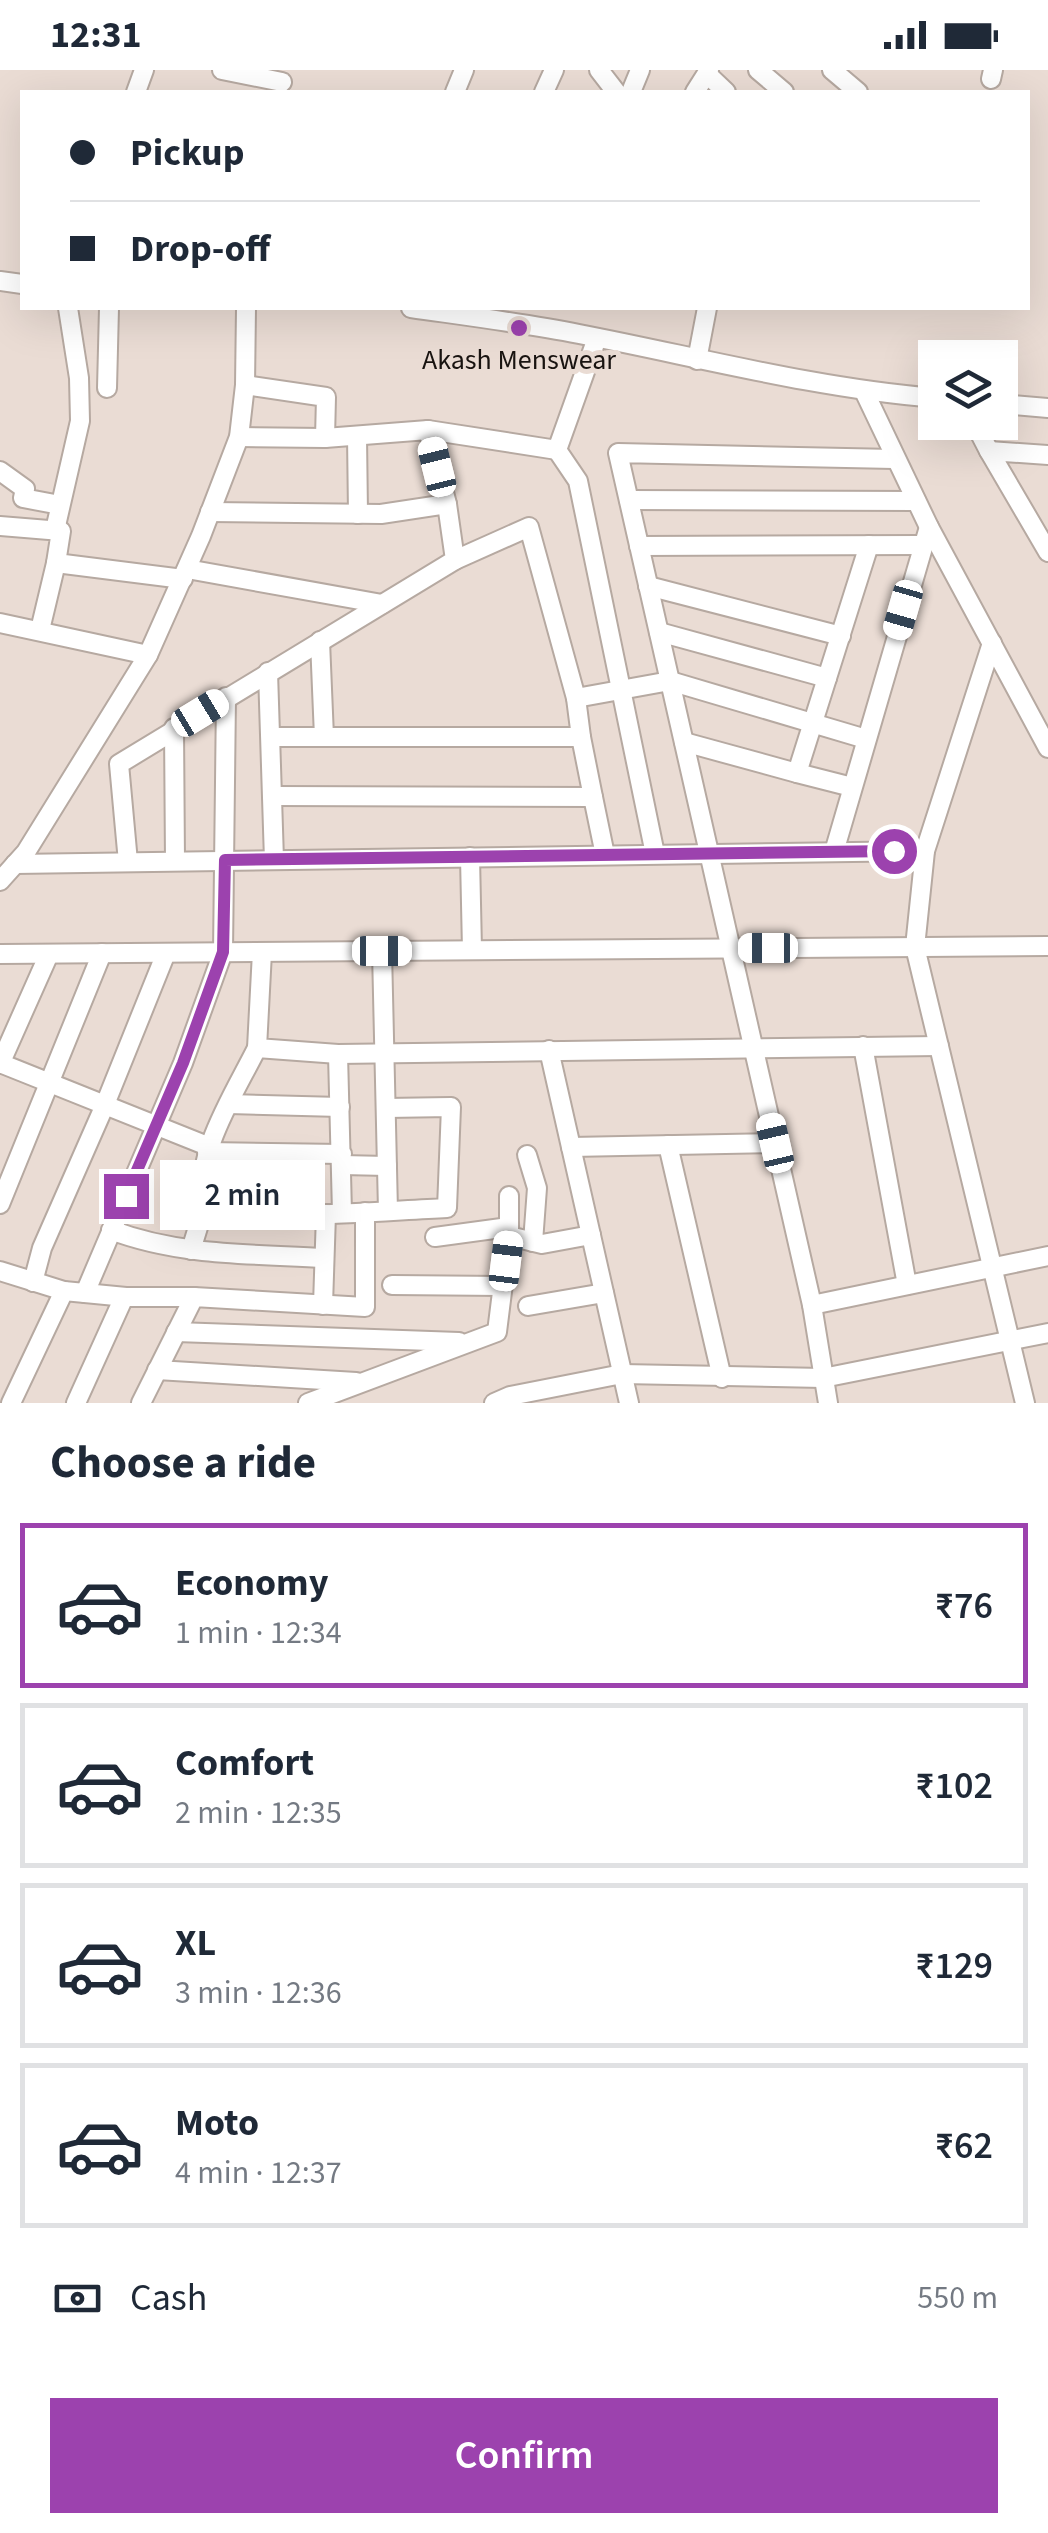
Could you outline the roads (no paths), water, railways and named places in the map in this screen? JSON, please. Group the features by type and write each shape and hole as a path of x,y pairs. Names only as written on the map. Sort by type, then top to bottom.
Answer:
{"street":[{"path":"222,70 282,82"},
{"path":"599,70 614,90"},
{"path":"758,70 782,90"},
{"path":"832,70 856,90"},
{"path":"55,530 80,420 79,378 68,310"},
{"path":"108,310 108,388"},
{"path":"0,881 89,754 148,655 185,574 238,437 245,386 246,310"},
{"path":"439,310 522,316 696,360 864,392 918,397"},
{"path":"696,360 707,310"},
{"path":"557,450 597,338"},
{"path":"245,386 326,397 325,438"},
{"path":"864,392 916,501 925,536 992,643 1048,748"},
{"path":"1018,406 1048,408"},
{"path":"238,437 325,438 428,430 557,450 578,481 655,854"},
{"path":"428,430 456,560"},
{"path":"357,436 358,514"},
{"path":"983,440 1048,552"},
{"path":"989,451 1048,455"},
{"path":"828,1403 812,1305 618,453 894,460"},
{"path":"0,471 24,490 23,498 60,505"},
{"path":"629,500 916,501"},
{"path":"210,512 382,514 447,504"},
{"path":"0,526 60,531 40,630"},
{"path":"119,764 456,560 529,527 576,698 605,854"},
{"path":"639,546 870,545 925,536"},
{"path":"834,852 925,536"},
{"path":"797,772 870,545"},
{"path":"56,563 185,574 382,604"},
{"path":"648,586 840,636"},
{"path":"0,622 148,655"},
{"path":"659,632 827,678"},
{"path":"320,641 324,737"},
{"path":"992,643 924,851 914,947 1025,1403"},
{"path":"268,672 274,860"},
{"path":"576,698 670,681 866,739"},
{"path":"85,1293 156,1127 223,952 226,697"},
{"path":"174,728 175,861"},
{"path":"270,737 581,737"},
{"path":"684,742 852,787"},
{"path":"89,754 119,764"},
{"path":"119,764 128,862"},
{"path":"272,796 593,797"},
{"path":"15,864 924,851"},
{"path":"470,856 472,950"},
{"path":"0,954 1048,946"},
{"path":"382,951 388,1211"},
{"path":"191,1250 203,1211 201,1194 208,1150 257,1048 262,952"},
{"path":"0,1204 102,953"},
{"path":"33,1282 42,1248 166,953"},
{"path":"49,954 0,1064 208,1150 387,1166"},
{"path":"863,1046 907,1285"},
{"path":"257,1048 338,1054 939,1046"},
{"path":"549,1050 629,1403"},
{"path":"322,1305 324,1258 342,1160 338,1054"},
{"path":"229,1104 340,1107"},
{"path":"203,1211 238,1215 447,1208 451,1107 386,1108"},
{"path":"571,1147 775,1143"},
{"path":"668,1145 722,1378"},
{"path":"527,1155 537,1188 533,1242"},
{"path":"308,1403 497,1332 509,1232 509,1196"},
{"path":"0,1271 85,1293 364,1307 365,1212"},
{"path":"112,1230 144,1243 191,1250 324,1258"},
{"path":"435,1238 509,1232 542,1244 591,1235"},
{"path":"812,1305 1048,1256"},
{"path":"392,1286 502,1286"},
{"path":"11,1403 64,1290"},
{"path":"528,1306 604,1292"},
{"path":"76,1403 126,1297"},
{"path":"141,1403 194,1297"},
{"path":"176,1332 469,1343"},
{"path":"494,1403 510,1396 622,1374 823,1378 1048,1334"},
{"path":"158,1370 362,1382"}],"place":[{"name":"Akash Menswear","path":"519,328"}]}
